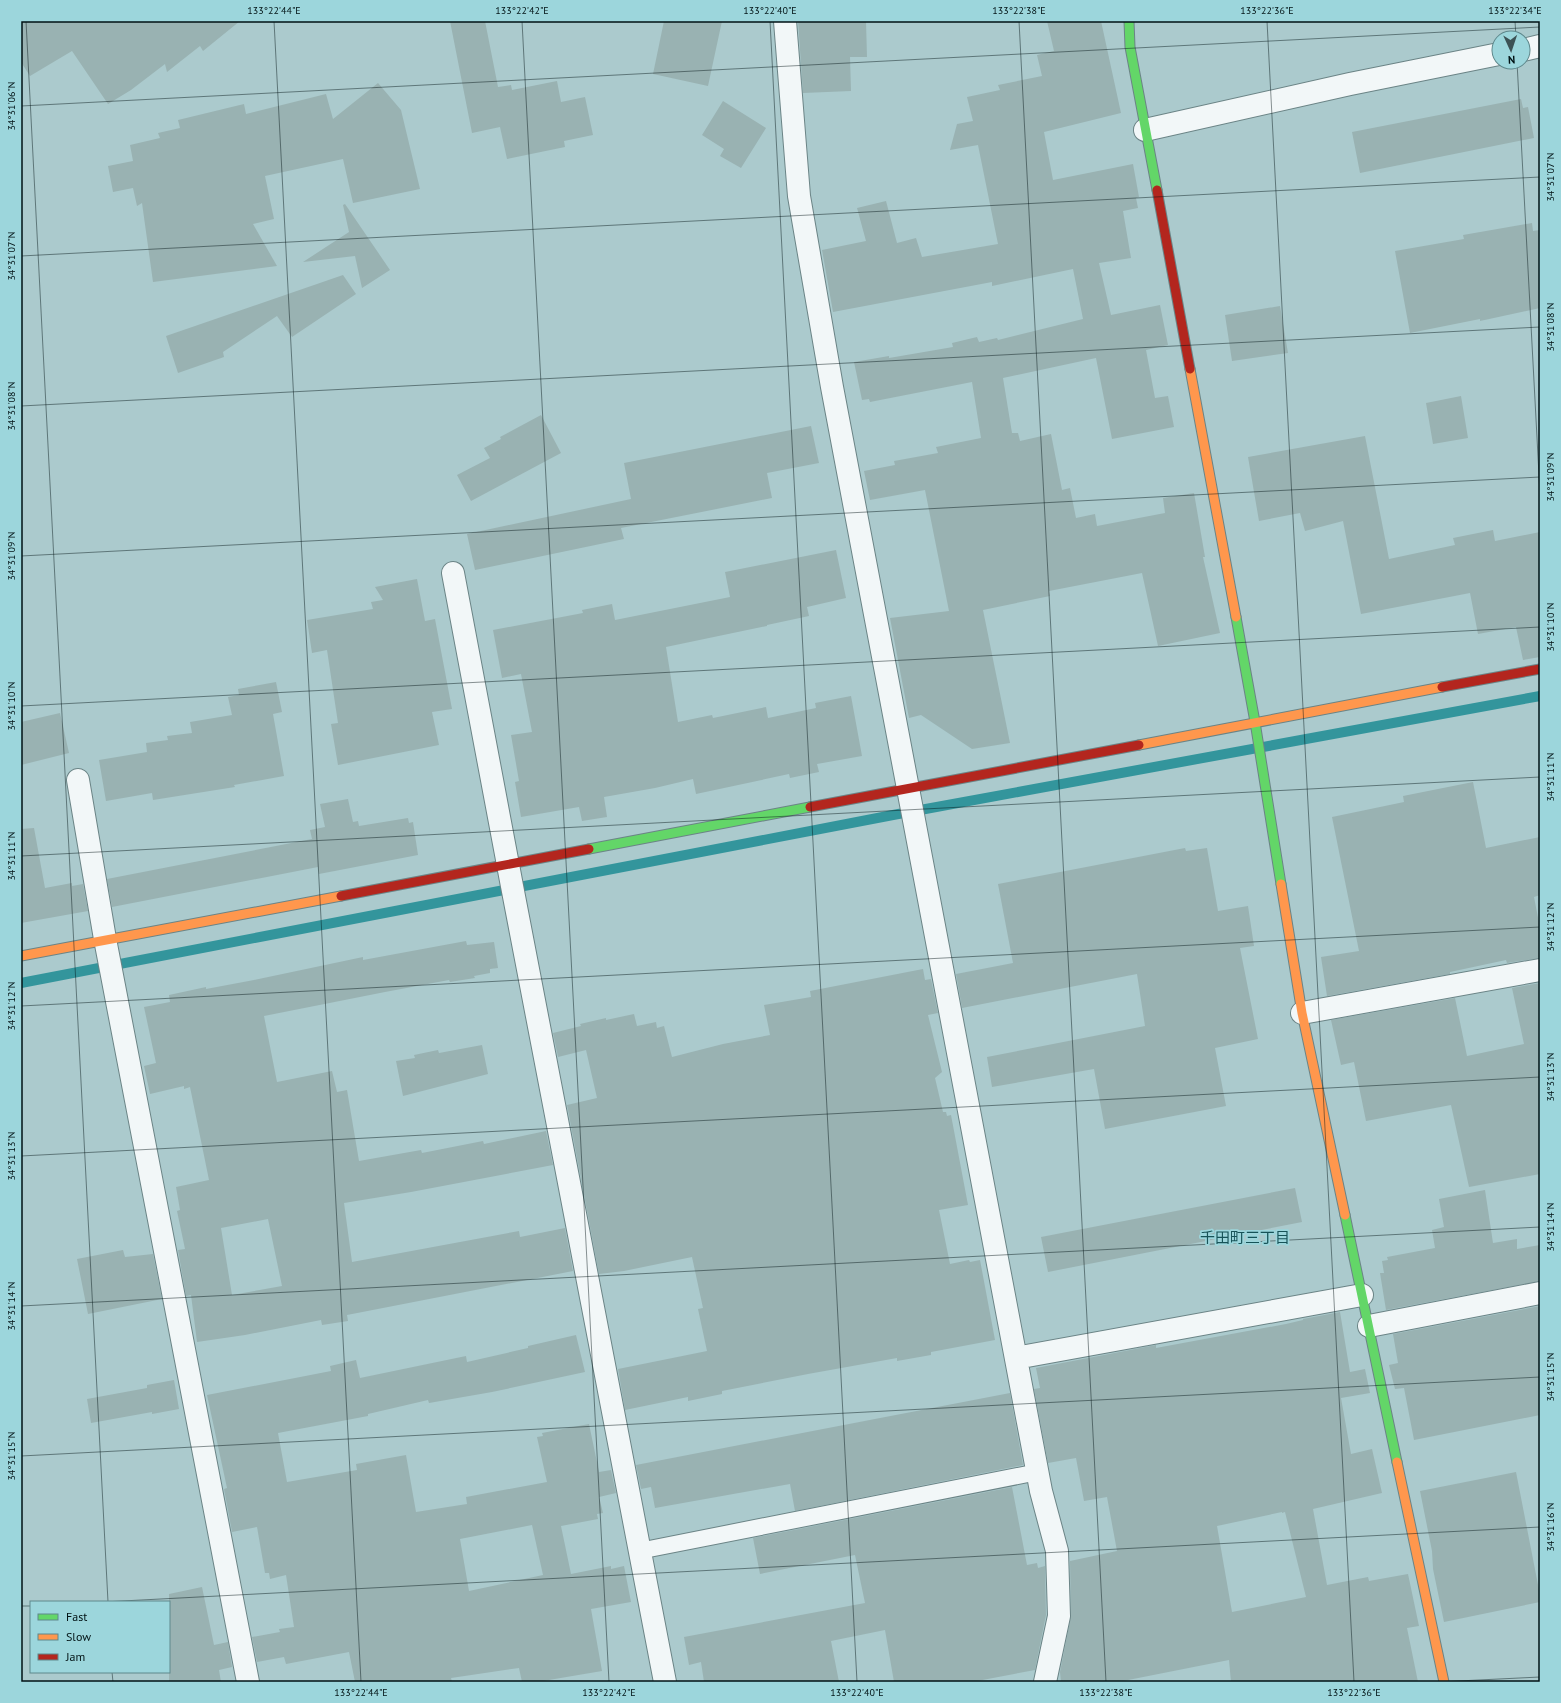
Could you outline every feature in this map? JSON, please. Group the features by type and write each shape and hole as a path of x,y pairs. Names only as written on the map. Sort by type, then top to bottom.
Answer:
{"street":[{"path":"785,21 799,196 834,395 1016,1358 1038,1472 1057,1551 1058,1616 1045,1682"},
{"path":"1129,21 1130,47 1255,722 1302,1013 1444,1682"},
{"path":"1145,130 1350,84 1491,56"},
{"path":"453,573 507,863 665,1682"},
{"path":"21,956 507,863 911,804 1255,722 1540,669"},
{"path":"78,780 105,939 248,1682"},
{"path":"1302,1013 1540,970"},
{"path":"1369,1326 1540,1292"},
{"path":"1016,1358 1362,1295"}],"lane":[{"path":"640,1551 1038,1472"}],"building":[{"path":"21,21 240,21 203,51 200,46 167,72 165,64 131,90 108,104 72,51 30,76 21,62"},
{"path":"450,21 485,21 498,87 511,85 512,90 557,81 561,102 585,97 593,135 564,141 565,147 507,159 500,127 472,133"},
{"path":"664,21 722,21 708,86 653,74"},
{"path":"798,21 866,21 867,57 850,57 851,91 803,93"},
{"path":"1047,21 1101,21 1121,113 1044,132 1053,180 1133,164 1139,197 1136,198 1138,208 1123,211 1131,258 1099,263 1111,315 1160,305 1168,345 1146,350 1155,398 1168,396 1174,427 1112,439 1096,358 1003,378 1012,433 1018,433 1020,441 1051,434 1062,490 1070,488 1076,518 1095,514 1097,526 1165,513 1163,498 1194,493 1205,557 1203,557 1220,633 1158,646 1142,573 1049,591 1050,596 983,610 1010,743 972,749 921,715 909,718 890,618 949,611 925,490 870,500 864,471 895,465 894,461 938,453 936,447 981,438 972,382 870,402 869,399 862,400 854,362 889,356 889,358 953,347 952,343 977,337 979,342 997,338 998,340 1083,319 1073,269 992,286 992,282 833,312 822,250 866,241 857,208 886,201 897,243 916,238 922,257 998,244 978,145 950,150 957,124 973,121 967,97 1000,90 998,85 1042,76 1037,55 1054,51"},
{"path":"378,83 401,110 420,189 353,203 343,159 265,176 274,219 253,224 277,266 153,282 142,203 137,206 133,188 113,192 108,166 133,161 130,145 160,138 158,133 180,128 178,120 244,104 246,114 326,94 333,119"},
{"path":"1521,99 1523,108 1528,107 1534,138 1360,173 1352,132"},
{"path":"723,101 766,128 741,168 720,156 724,149 702,135"},
{"path":"345,204 390,270 362,288 355,256 303,262 349,232 343,205"},
{"path":"1532,223 1533,231 1540,230 1540,308 1480,321 1480,319 1410,333 1395,251 1464,239 1463,235"},
{"path":"343,275 356,294 292,337 277,316 223,352 224,357 178,373 166,336"},
{"path":"1280,306 1288,353 1232,361 1225,315"},
{"path":"1461,396 1468,438 1433,444 1426,403"},
{"path":"541,415 561,453 471,501 457,475 490,458 484,448 501,439 500,437"},
{"path":"811,426 819,463 767,473 772,498 621,528 624,539 475,570 467,534 631,499 624,463"},
{"path":"1365,436 1389,559 1455,545 1453,538 1493,530 1495,541 1540,532 1540,657 1523,660 1516,627 1478,634 1470,593 1361,614 1343,521 1305,531 1300,513 1259,521 1248,457"},
{"path":"836,550 846,598 807,607 809,616 666,647 678,722 712,715 713,718 766,707 768,718 816,708 815,703 851,696 862,756 817,764 819,772 790,778 789,774 696,794 693,779 655,788 604,797 607,817 582,821 579,807 521,817 515,782 519,781 511,735 532,732 521,674 502,678 493,630 583,613 582,610 612,604 615,620 730,597 725,572"},
{"path":"417,579 425,621 435,619 452,709 432,712 439,745 338,765 331,724 338,723 327,650 312,653 307,620 373,609 371,602 383,600 375,587"},
{"path":"276,682 282,712 273,714 284,776 234,785 235,787 153,800 152,793 106,801 99,760 147,752 146,743 168,740 167,736 192,733 190,722 232,715 228,697 239,695 238,689"},
{"path":"60,713 69,753 21,765 21,722"},
{"path":"1473,782 1486,848 1540,837 1540,895 1534,897 1540,928 1540,958 1507,963 1506,960 1450,972 1450,974 1327,996 1321,957 1359,951 1332,817 1404,802 1403,796"},
{"path":"348,799 353,822 358,821 359,826 408,818 409,823 413,822 418,855 319,874 318,867 112,907 107,879 312,839 310,830 325,827 320,804"},
{"path":"34,828 45,888 72,883 72,886 83,884 88,911 21,923 21,829"},
{"path":"1185,848 1186,851 1207,848 1218,911 1248,906 1254,946 1240,948 1258,1039 1215,1048 1226,1106 1105,1129 1094,1069 992,1087 987,1057 1145,1026 1137,974 962,1008 956,974 1013,963 998,884"},
{"path":"466,941 467,945 494,942 498,968 490,969 490,973 474,976 475,978 450,982 449,980 264,1016 277,1082 332,1071 337,1092 347,1090 359,1161 421,1150 422,1153 483,1141 484,1144 546,1131 553,1165 344,1203 352,1262 519,1231 520,1237 565,1228 573,1271 347,1315 348,1321 322,1325 321,1320 245,1335 197,1342 191,1295 186,1296 178,1250 185,1249 177,1211 180,1210 176,1187 209,1180 190,1087 184,1089 184,1086 150,1094 144,1066 156,1063 144,1007 170,1002 169,995 206,987 206,989 254,980 363,957 363,960","holes":["268,1219 282,1286 232,1295 221,1228"]},
{"path":"923,969 925,980 931,979 938,1013 928,1015 942,1072 935,1078 943,1112 946,1112 947,1116 951,1115 968,1205 939,1210 950,1264 969,1260 970,1262 980,1260 995,1340 931,1352 931,1355 897,1361 897,1358 722,1391 722,1394 688,1401 688,1397 625,1410 618,1369 707,1351 698,1309 703,1308 692,1257 624,1271 599,1274 567,1105 597,1098 586,1050 558,1057 553,1033 581,1026 580,1024 634,1014 637,1026 656,1022 657,1028 664,1026 672,1057 723,1044 770,1035 764,1005 811,997 810,991"},
{"path":"1540,983 1540,1174 1469,1187 1451,1105 1366,1121 1354,1062 1341,1065 1331,1020 1455,998 1467,1056 1524,1044 1512,988"},
{"path":"482,1045 488,1074 403,1096 396,1061 415,1058 414,1055 438,1050 439,1053"},
{"path":"1295,1188 1302,1222 1048,1272 1041,1237"},
{"path":"1485,1190 1493,1243 1517,1239 1517,1249 1540,1245 1540,1281 1386,1310 1380,1273 1384,1273 1382,1261 1388,1260 1387,1257 1435,1248 1432,1230 1444,1227 1439,1199"},
{"path":"123,1250 125,1257 153,1254 162,1299 88,1314 77,1259"},
{"path":"1540,1306 1540,1415 1414,1440 1404,1388 1395,1389 1389,1365 1398,1363 1393,1334"},
{"path":"1340,1312 1350,1372 1365,1369 1370,1393 1341,1398 1351,1454 1372,1449 1382,1493 1313,1509 1327,1585 1368,1577 1369,1581 1408,1574 1419,1626 1407,1628 1418,1682 1231,1682 1229,1660 1118,1682 1061,1682 1060,1672 1071,1616 1070,1561 1117,1551 1107,1497 1084,1501 1076,1458 1048,1463 1034,1389 1040,1388 1036,1368 1156,1345 1156,1348 1286,1324","holes":["1285,1512 1306,1597 1232,1612 1217,1526"]},
{"path":"576,1335 585,1372 492,1392 429,1403 428,1400 368,1414 368,1416 278,1433 287,1482 357,1470 356,1464 406,1455 416,1512 467,1504 466,1497 547,1482 537,1437 543,1436 542,1433 589,1424 599,1472 611,1470 616,1493 599,1497 603,1513 597,1514 598,1519 561,1526 571,1574 611,1566 611,1569 624,1566 631,1602 591,1609 602,1671 537,1682 522,1682 519,1668 451,1678 452,1682 355,1682 349,1652 286,1664 284,1657 257,1662 252,1637 280,1632 279,1629 294,1627 286,1575 270,1579 269,1573 265,1573 257,1527 232,1532 224,1489 227,1488 207,1395 331,1371 330,1366 356,1360 360,1378 466,1356 467,1362 528,1348 528,1346","holes":["532,1525 543,1575 469,1591 460,1539"]},
{"path":"174,1380 179,1409 152,1414 152,1412 91,1423 87,1399 147,1388 147,1385"},
{"path":"1010,1393 1023,1465 795,1511 790,1484 655,1508 651,1487 641,1489 636,1465"},
{"path":"1516,1472 1540,1595 1540,1602 1444,1622 1433,1569 1432,1551 1420,1491"},
{"path":"1012,1487 1027,1565 1037,1563 1038,1568 1045,1566 1046,1615 1035,1670 972,1682 894,1682 885,1630 831,1641 839,1682 704,1682 701,1662 689,1665 684,1637 865,1603 855,1555 760,1574 753,1538"},
{"path":"202,1587 214,1645 228,1642 232,1667 219,1670 221,1682 169,1682 169,1594"}],"waterway":[{"path":"21,983 893,815 1540,696"}],"traffic: fast":[{"path":"1129,21 1130,47 1157,190"},
{"path":"1236,617 1255,722 1281,884"},
{"path":"589,849 810,807"},
{"path":"1345,1215 1397,1462"}],"traffic: slow":[{"path":"1190,369 1236,617"},
{"path":"1139,745 1442,687"},
{"path":"1281,884 1302,1013 1345,1215"},
{"path":"21,956 341,896"},
{"path":"1397,1462 1444,1682"}],"traffic: jam":[{"path":"1157,190 1190,369"},
{"path":"1442,687 1540,669"},
{"path":"810,807 1139,745"},
{"path":"341,896 589,849"}],"district":[{"name":"千田町三丁目","path":"1245,1238"}]}
